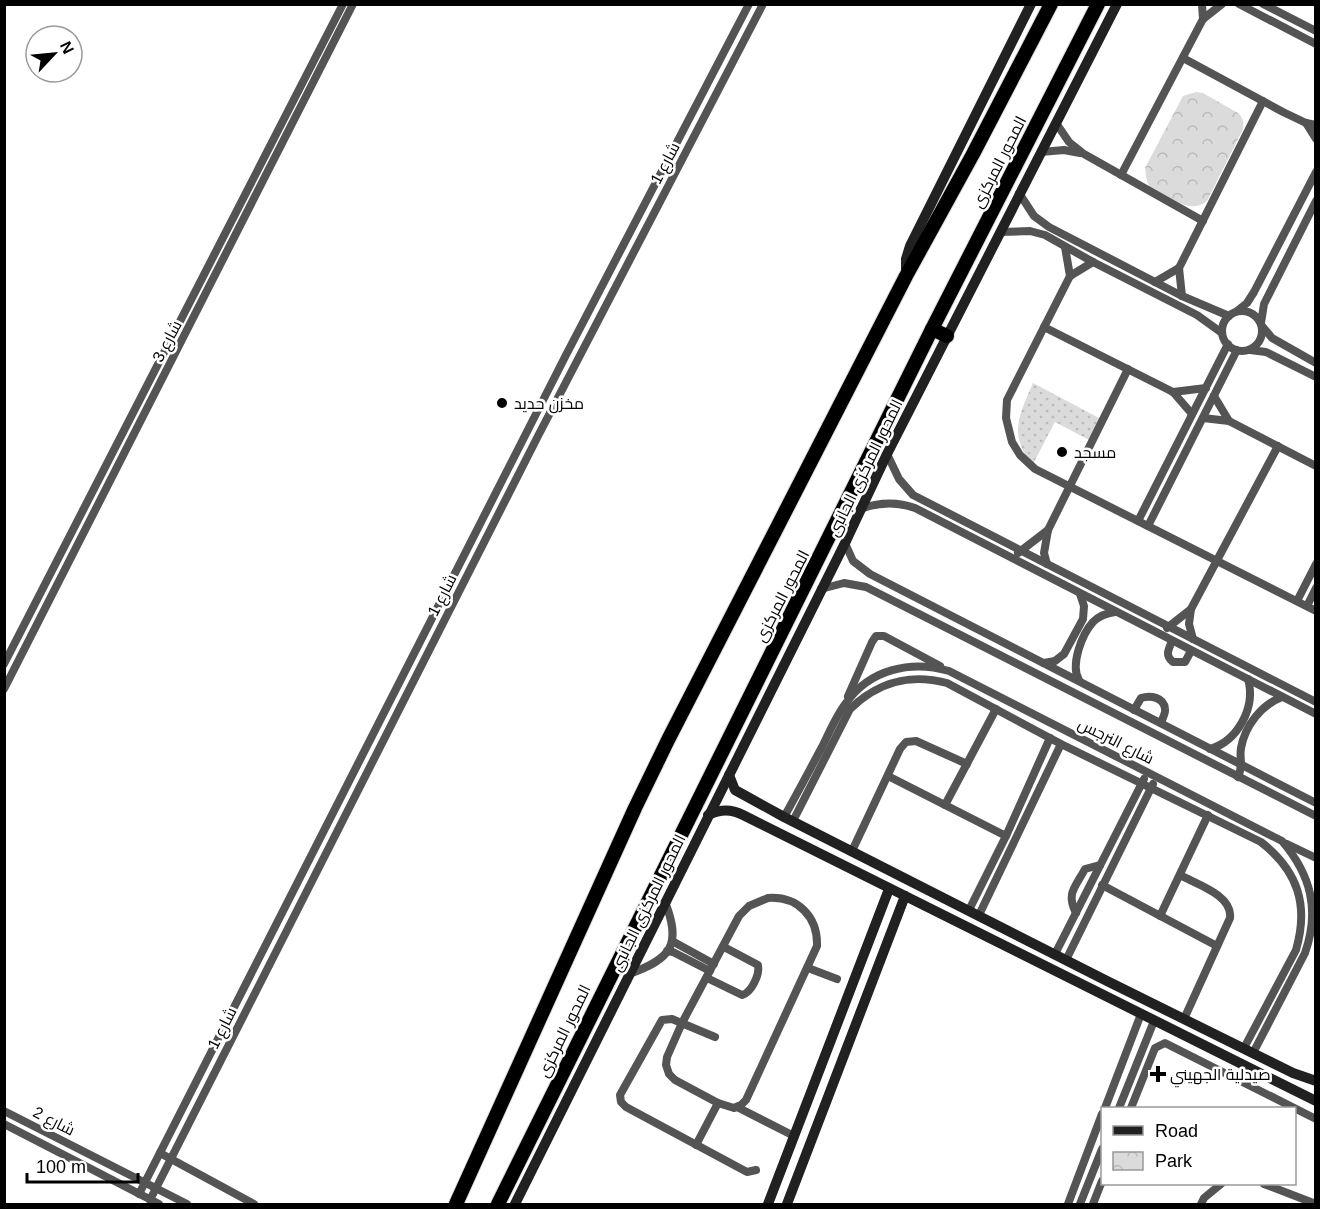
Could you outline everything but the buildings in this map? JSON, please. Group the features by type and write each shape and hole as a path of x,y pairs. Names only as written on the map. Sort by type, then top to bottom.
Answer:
{"highway":[{"name":"المحور المركزى","path":"456,1204 644,789 906,276 1051,4"},
{"name":"المحور المركزى","path":"498,1204 932,329 1098,4"},
{"path":"932,329 947,336"}],"street":[{"name":"شارع 3","path":"4,664 343,4"},
{"name":"شارع 3","path":"4,689 353,4"},
{"name":"شارع 1","path":"138,1194 566,355 749,4"},
{"name":"شارع 1","path":"150,1200 492,526 763,4"},
{"path":"906,276 906,259 910,246 1031,4"},
{"name":"المحور المركزى الجانبى","path":"515,1204 845,543 887,454 1117,4"},
{"path":"1202,4 1203,19"},
{"path":"1121,175 1203,19 1222,4"},
{"path":"1239,4 1316,44"},
{"path":"1263,4 1281,9 1316,31"},
{"path":"1183,58 1306,123 1316,125"},
{"path":"1155,282 1179,268 1263,101"},
{"path":"1056,123 1069,142 1084,154 1203,221"},
{"path":"1306,123 1316,139"},
{"path":"1041,152 1064,150 1084,154"},
{"path":"1222,333 1225,320 1247,303 1254,292 1316,172"},
{"path":"1019,193 1040,222 1182,296 1233,313 1248,312 1257,318 1272,338 1316,363"},
{"path":"1250,350 1259,342 1264,304 1316,201"},
{"path":"1000,232 1030,231 1045,235 1204,318 1222,333 1228,345 1237,350 1266,352 1316,377"},
{"path":"1065,247 1070,276"},
{"path":"1093,262 1070,276 1009,394 1006,406 1008,430 1015,448 1035,469 1316,610"},
{"path":"1179,268 1182,296"},
{"path":"1044,327 1173,392 1192,414"},
{"path":"1138,521 1228,345"},
{"path":"1148,526 1237,350"},
{"path":"1047,564 1044,553 1048,530 1128,369"},
{"path":"1173,392 1206,388"},
{"path":"1214,396 1229,421"},
{"path":"1203,418 1229,421 1316,466"},
{"path":"1163,636 1168,626 1191,609 1278,446"},
{"path":"887,454 899,478 913,495 1316,702"},
{"path":"860,509 876,503 908,506 1316,714"},
{"path":"482,521 492,526"},
{"path":"1014,560 1020,550 1048,530"},
{"path":"845,543 861,569 1315,802"},
{"path":"1297,601 1316,564"},
{"path":"821,589 844,583 866,587 1316,816"},
{"path":"1306,606 1316,588"},
{"path":"1043,663 1055,661 1064,654 1083,619 1084,606 1080,594"},
{"path":"1191,609 1189,624 1193,639"},
{"path":"1080,682 1074,671 1075,658 1091,624 1102,616 1115,612"},
{"path":"845,704 876,636 884,636 949,671"},
{"path":"1172,641 1168,652 1173,662 1185,662 1191,651"},
{"name":"شارع النرجس","path":"789,819 845,704 858,690 873,678 898,668 924,666 949,671 1282,841 1302,868 1308,884 1313,918 1311,935 1305,953 1249,1051"},
{"name":"شارع النرجس","path":"789,819 850,709 873,690 902,679 932,679 947,683 1061,744 1261,842 1273,851 1292,876 1301,905 1302,920 1296,950 1249,1051"},
{"path":"1210,749 1224,744 1235,735 1249,706 1248,679"},
{"path":"1134,710 1141,698 1151,696 1158,699 1166,711 1161,723"},
{"path":"1238,777 1243,766 1242,746 1259,710 1282,697"},
{"path":"945,805 996,709"},
{"path":"974,913 1050,738"},
{"path":"852,851 903,745 911,741 967,764"},
{"path":"974,913 1061,744"},
{"path":"1055,954 1147,772"},
{"path":"729,775 735,790 789,819 1293,1073 1312,1077"},
{"path":"888,776 1006,836"},
{"path":"1066,960 1157,777"},
{"path":"743,815 746,806 753,800"},
{"path":"708,815 726,810 743,815 1316,1101"},
{"path":"1160,916 1208,815"},
{"path":"1282,841 1316,858"},
{"path":"314,851 324,856"},
{"path":"1076,913 1071,903 1071,896 1084,869 1100,865"},
{"path":"1180,875 1223,898 1230,906 1230,918 1184,1019"},
{"path":"1102,885 1218,946"},
{"path":"768,1204 889,889"},
{"path":"787,1204 904,896"},
{"path":"738,1107 748,1097 817,946 814,925 802,908 783,898 761,899 739,916 682,1023 667,1057 666,1065 669,1074 675,1080 718,1103 738,1107 794,1136"},
{"path":"629,974 656,963 667,951 672,941 673,925 665,902"},
{"path":"1311,935 1316,925"},
{"path":"672,941 742,995 749,992 758,972 758,965 723,947"},
{"path":"667,951 710,971"},
{"path":"808,968 837,979"},
{"path":"1101,995 1107,981"},
{"path":"1105,1107 1141,1014"},
{"path":"715,1037 669,1018 660,1021 620,1095 620,1099 626,1107 747,1172 756,1170"},
{"path":"1119,1107 1154,1021"},
{"path":"1131,1107 1155,1048 1159,1044 1171,1045 1292,1107"},
{"path":"1216,1068 1222,1055"},
{"path":"1291,1090 1297,1081 1312,1077"},
{"path":"815,1081 823,1089 831,1088"},
{"path":"696,1145 718,1103"},
{"path":"805,1108 811,1106 816,1108 820,1116"},
{"path":"1296,1109 1316,1119"},
{"name":"شارع 2","path":"4,1111 187,1204"},
{"path":"1068,1204 1101,1117"},
{"name":"شارع 2","path":"4,1124 159,1204"},
{"path":"1080,1204 1101,1152"},
{"path":"160,1153 254,1204"},
{"path":"1094,1204 1101,1185"},
{"path":"1202,1204 1204,1198 1220,1185"},
{"path":"1267,1185 1316,1204"}],"green space":[{"path":"1196,92 1203,93 1238,113 1242,118 1243,129 1207,201 1190,206 1179,203 1151,188 1145,168 1183,96"},
{"path":"1033,383 1101,419 1091,441 1055,422 1033,464 1020,444 1018,424"}],"place":[{"name":"مخزن حديد","path":"502,403"},
{"name":"مسجد","path":"1062,452"},
{"name":"صيدلية الجهيني","path":"1158,1074"}]}
